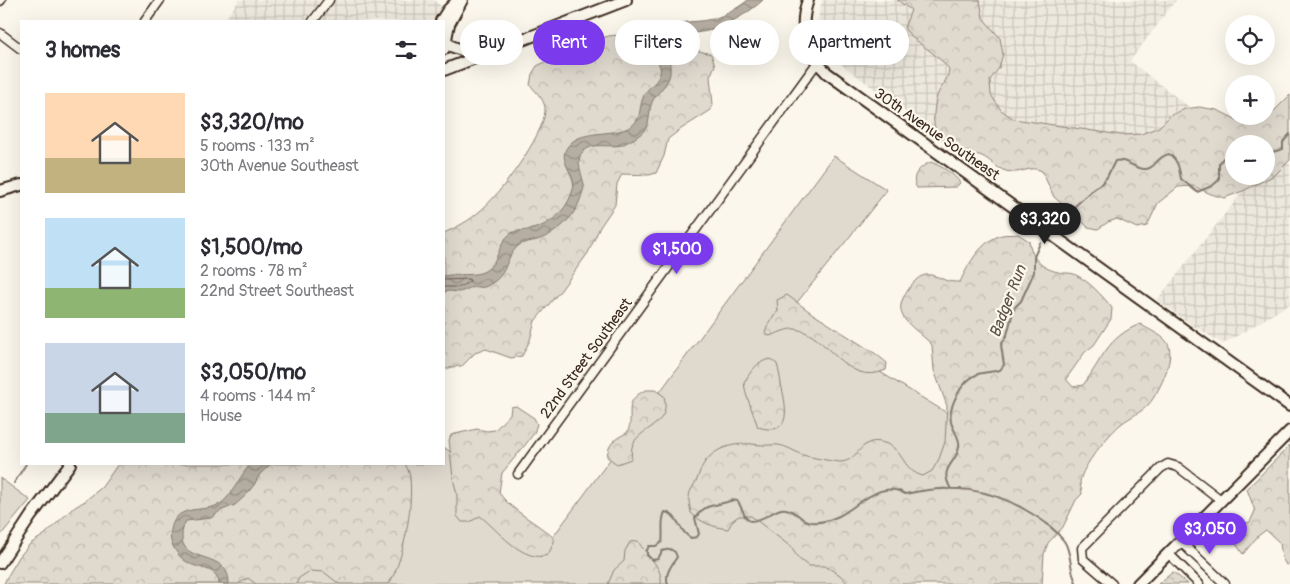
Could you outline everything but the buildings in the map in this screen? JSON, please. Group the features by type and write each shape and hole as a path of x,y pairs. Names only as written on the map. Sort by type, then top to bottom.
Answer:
{"street":[{"path":"146,20 160,0"},
{"path":"314,20 329,0"},
{"path":"442,20 458,0"},
{"path":"460,49 445,44 452,17 462,0"},
{"path":"523,40 626,0"},
{"name":"30th Avenue Southeast","path":"804,20 808,0"},
{"path":"0,33 20,48"},
{"path":"445,70 460,64"},
{"name":"22nd Street Southeast","path":"518,474 817,65"},
{"name":"30th Avenue Southeast","path":"820,65 852,93 1290,406"},
{"path":"0,191 20,185"},
{"path":"1138,584 1290,431"},
{"path":"1112,584 1083,559 1082,548 1160,468 1168,464 1178,467 1221,500"},
{"path":"0,562 69,465"},
{"path":"1180,541 1225,584"},
{"path":"1168,553 1199,584"}],"shaded area":[{"path":"239,0 433,0 444,8 435,20 225,20"},
{"path":"822,0 907,0 977,66 945,141 842,65 909,65 909,20 818,20"},
{"path":"955,0 1176,0 1130,61 1198,114 1127,153 1020,128 986,101"},
{"path":"1287,162 1290,165 1290,304 1223,344 1157,300 1243,191 1255,185 1275,185 1275,175"}],"green space":[{"path":"897,0 980,0 983,18 1000,38 1003,54 999,68 990,80 991,95 1001,110 1014,119 1121,135 1141,134 1159,127 1171,115 1185,109 1199,107 1217,110 1225,114 1225,125 1275,125 1275,110 1290,95 1290,160 1275,175 1275,135 1225,135 1225,185 1255,185 1224,198 1193,186 1178,187 1158,203 1147,226 1137,228 1117,219 1108,222 1098,229 1088,227 1054,197 1042,171 1038,169 1016,172 1003,170 981,155 965,153 953,147 939,135 934,123 935,106 937,96 949,69 909,34 909,20 907,20 911,10"},
{"path":"615,35 615,65 700,65 700,51 710,54 710,65 715,65 710,77 713,104 711,110 668,139 664,156 656,173 649,175 622,174 617,184 615,205 600,227 588,253 535,321 530,340 522,356 511,358 486,349 475,353 462,366 445,370 445,232 476,215 488,203 509,179 537,135 543,122 545,107 540,97 530,85 532,74 537,66 605,65 605,37"},
{"path":"834,156 887,190 787,315 965,424 880,584 170,584 346,465 445,465 445,448 472,469 544,549"},
{"path":"931,162 955,176 960,183 956,187 917,188 914,179 917,172"},
{"path":"1018,234 1029,241 1032,252 1042,265 1060,273 1072,273 1085,280 1112,308 1111,319 1094,345 1085,352 1066,379 1073,387 1083,385 1112,343 1140,324 1166,341 1170,355 1166,373 1158,391 1149,404 1143,410 1124,421 1116,429 1097,451 1082,475 1080,482 1082,494 1076,500 1063,527 1048,543 1044,554 1042,584 848,584 840,575 825,566 808,566 798,558 791,547 751,516 739,516 733,520 728,529 708,524 691,513 689,496 704,463 709,457 728,446 749,444 778,445 806,456 841,462 852,457 871,442 878,442 893,447 907,466 916,473 923,476 932,471 945,442 947,406 934,370 932,345 907,322 901,309 902,302 913,283 922,276 933,275 948,281 960,282 976,254 988,242 1002,235"},
{"path":"787,295 876,354 887,363 886,370 872,374 859,372 848,366 818,340 807,333 795,329 785,330 769,336 765,333 769,322 778,311 777,300"},
{"path":"770,359 777,364 785,401 785,417 782,424 777,428 770,429 758,427 744,383 757,365"},
{"path":"646,390 655,390 664,396 665,407 663,415 659,421 635,440 631,459 617,464 607,457 609,448 616,439 627,433 633,399"},
{"path":"516,406 534,418 537,424 534,433 502,473 499,493 511,506 554,538 548,555 529,555 520,550 480,516 470,522 462,522 457,516 457,495 453,478 449,440 451,435 477,429 495,430 510,414 511,407"},
{"path":"1290,445 1290,563 1286,565 1282,558 1280,543 1266,530 1258,536 1243,554 1233,540 1239,525 1250,522 1255,511 1247,489"},
{"path":"117,465 405,465 410,476 411,490 409,518 403,547 389,584 339,584 324,572 310,571 299,578 296,584 256,584 248,578 238,584 4,584 19,557 30,544 44,535 72,509 102,487"},
{"path":"0,478 30,500 0,536"},
{"path":"638,541 657,566 661,584 608,584 614,570 624,561 625,551 630,542"},
{"path":"1173,572 1188,584 1158,584"}],"water":[{"path":"748,0 763,0 734,20 710,20 710,30 700,32 700,21 723,15"},
{"path":"659,65 670,65 669,78 652,102 648,124 641,134 622,145 593,146 581,154 579,162 584,189 570,218 551,234 518,246 512,253 502,273 494,282 487,286 473,287 460,292 445,292 445,276 476,274 485,271 493,263 503,242 510,234 543,225 562,211 573,189 572,178 564,157 568,146 584,136 624,130 631,126 637,120 644,95 657,80 661,70"},
{"path":"250,465 270,465 260,474 245,496 235,505 220,511 211,518 186,521 183,528 183,545 196,555 222,566 227,573 229,584 219,584 218,578 211,571 191,565 179,556 170,537 171,530 174,521 179,515 193,510 209,508 224,501"}],"waterway":[{"name":"Badger Run","path":"1275,151 1283,149 1283,142 1290,134"},
{"name":"Badger Run","path":"1055,221 1101,184 1115,161 1123,161 1138,168 1146,169 1152,167 1161,157 1169,154 1179,168 1181,179 1197,192 1212,186 1219,180 1219,164 1225,157"},
{"name":"Badger Run","path":"951,489 946,476 959,447 958,438 951,422 954,401 957,394 972,377 1000,370 1004,365 1001,345 1007,335 1014,308 1021,301 1034,272 1034,257 1040,243"},
{"path":"14,483 25,465"},
{"name":"Badger Run","path":"668,584 668,573 677,557 675,552 670,549 662,551 658,559 652,560 647,555 649,546 656,546 662,542 665,512 670,513 687,536 691,538 697,537 699,534 695,518 702,510 732,500 738,501 746,518 750,521 761,519 778,510 786,509 807,521 816,522 826,521 839,516 879,491 896,490 905,494 938,489 968,490 999,497 1039,518 1060,536 1067,545 1074,579 1077,584"}]}
